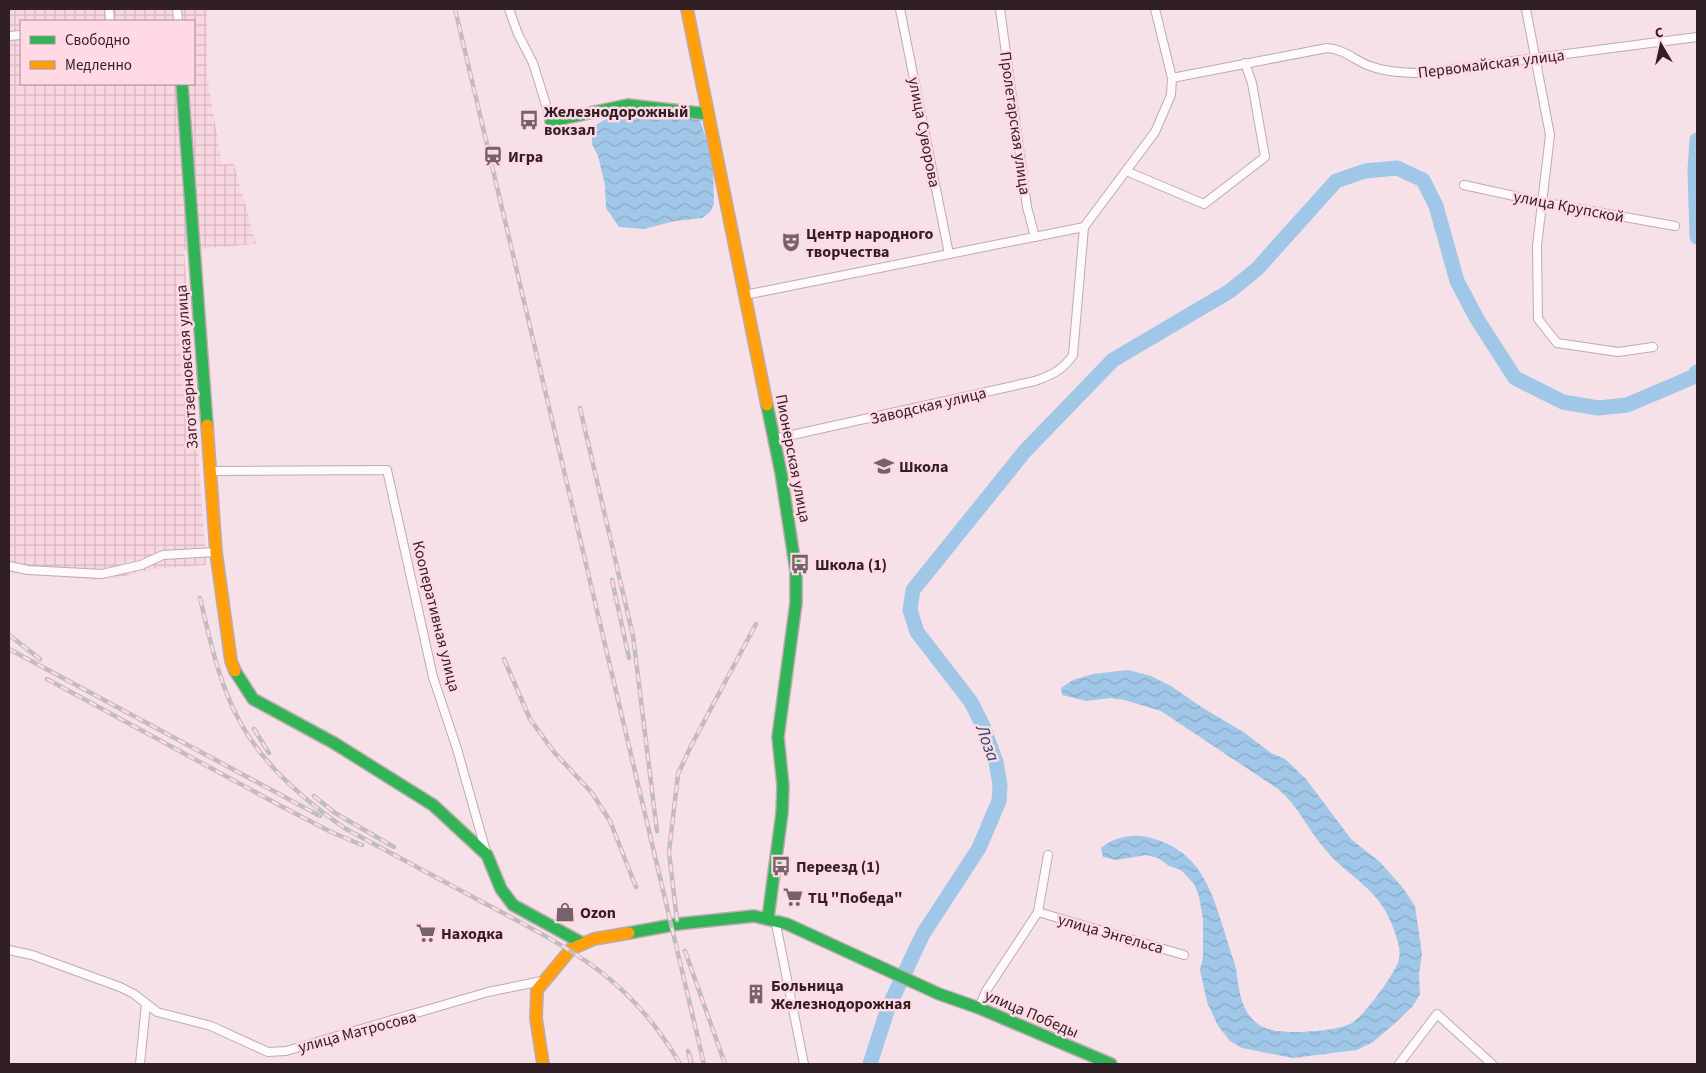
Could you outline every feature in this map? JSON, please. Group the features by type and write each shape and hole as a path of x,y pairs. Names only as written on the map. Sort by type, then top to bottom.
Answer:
{"street":[{"path":"509,9 518,34 533,63 551,121 643,104 708,114"},
{"name":"Пионерская улица","path":"687,9 792,536 796,595 780,721 778,752 783,786 782,812 772,919"},
{"name":"улица Суворова","path":"900,9 949,254"},
{"name":"Пролетарская улица","path":"1000,9 1027,207 1035,237"},
{"path":"745,295 1084,227 1155,132 1167,107 1172,78 1155,9"},
{"path":"1526,9 1550,135 1541,202 1537,264 1538,319 1557,343 1618,352 1653,347"},
{"name":"Первомайская улица","path":"1172,78 1328,48 1339,49 1369,66 1421,73 1697,37"},
{"path":"1126,171 1204,204 1265,157 1252,83 1245,63"},
{"name":"Заготзерновская улица","path":"182,85 216,552 231,661 238,680 247,693 264,705 334,743 434,805 487,854"},
{"name":"улица Крупской","path":"1464,185 1541,202 1675,226"},
{"name":"Заводская улица","path":"774,439 1035,381 1052,375 1066,365 1073,355 1084,227"},
{"name":"Кооперативная улица","path":"210,471 387,470 433,677 457,749 487,854"},
{"path":"9,566 28,570 102,574 114,573 163,556 216,552"},
{"path":"487,854 501,889 513,905 582,943"},
{"path":"979,1008 986,991 1038,912 1048,855"},
{"name":"улица Энгельса","path":"1038,912 1184,954"},
{"path":"543,1064 536,1006 538,990 542,981 567,953 582,943 620,935 710,920 754,916 772,919 804,1064"},
{"name":"улица Победы","path":"772,919 939,994 979,1008 1112,1064"},
{"name":"улица Матросова","path":"9,950 32,956 120,987 134,994 157,1012 170,1017 211,1026 268,1052 416,1015 488,992 542,981"},
{"path":"140,1064 146,1004"},
{"path":"1399,1064 1438,1014 1492,1064"}],"shaded area":[{"path":"9,9 207,9 207,75 222,165 233,161 256,244 184,250 206,565 153,569 117,578 93,580 9,572"}],"water":[{"path":"645,110 700,120 713,161 714,204 710,212 702,218 675,221 644,229 619,227 606,208 605,185 598,156 592,144 592,130 597,124 610,117"},
{"path":"1128,670 1151,676 1171,686 1245,733 1271,753 1285,759 1306,779 1351,839 1380,862 1403,888 1415,906 1422,954 1419,974 1420,994 1413,1006 1373,1042 1357,1050 1293,1058 1242,1048 1230,1041 1218,1026 1207,1002 1200,970 1203,957 1203,919 1199,896 1194,884 1181,870 1169,866 1158,858 1146,855 1116,860 1103,857 1101,848 1106,844 1125,837 1138,836 1168,844 1182,852 1193,862 1202,874 1215,902 1235,965 1241,999 1247,1013 1258,1024 1267,1029 1282,1032 1298,1032 1331,1029 1350,1024 1362,1014 1378,995 1397,966 1399,948 1388,915 1381,903 1324,848 1297,810 1278,789 1161,711 1124,700 1111,698 1086,701 1062,695 1061,688 1073,680 1093,674"}],"waterway":[{"path":"1697,140 1695,170 1697,237"},
{"name":"Лоза","path":"870,1064 888,1008 923,934 979,848 999,801 1000,785 996,762 983,726 971,702 917,632 910,610 913,590 1025,451 1113,360 1230,291 1257,269 1336,181 1365,171 1397,168 1423,180 1436,206 1457,281 1477,319 1515,378 1563,402 1598,408 1627,405 1693,377 1697,372"}],"railway":[{"path":"455,9 704,1064"},
{"path":"580,408 633,636 657,831"},
{"path":"612,580 629,658"},
{"path":"200,598 216,662 226,692 240,722 273,768 316,807 346,829 543,935 595,968 640,1008 661,1034 680,1064"},
{"path":"677,920 669,852 678,774 756,624"},
{"path":"9,635 40,659"},
{"path":"9,649 320,816"},
{"path":"504,659 530,719 554,752 592,793 610,821 636,887"},
{"path":"47,679 279,805 331,832 362,845"},
{"path":"254,729 269,753"},
{"path":"314,796 335,813 394,847"},
{"path":"685,951 725,1064"},
{"path":"691,1064 688,1051 692,1064"}],"traffic: fast":[{"path":"182,85 207,425"},
{"path":"551,121 628,105 708,114"},
{"path":"767,405 781,473 796,571 796,603 778,737 783,786 782,813 768,918"},
{"path":"235,671 253,699 334,743 433,805 487,855 501,889 513,905 582,943"},
{"path":"629,933 678,924 754,916 787,924 939,994 979,1008 1111,1064"}],"traffic: slow":[{"path":"687,9 767,405"},
{"path":"207,425 216,552 231,661 235,671"},
{"path":"543,1064 536,1018 537,990 571,949 594,939 629,933"}],"place":[{"name":"Железнодорожный вокзал","path":"529,120"},
{"name":"Игра","path":"493,156"},
{"name":"Центр народного творчества","path":"791,242"},
{"name":"Школа","path":"884,466"},
{"name":"Школа (1)","path":"800,564"},
{"name":"Переезд (1)","path":"781,866"},
{"name":"ТЦ \"Победа\"","path":"793,897"},
{"name":"Ozon","path":"565,912"},
{"name":"Находка","path":"426,933"},
{"name":"Больница Железнодорожная","path":"756,994"}]}
